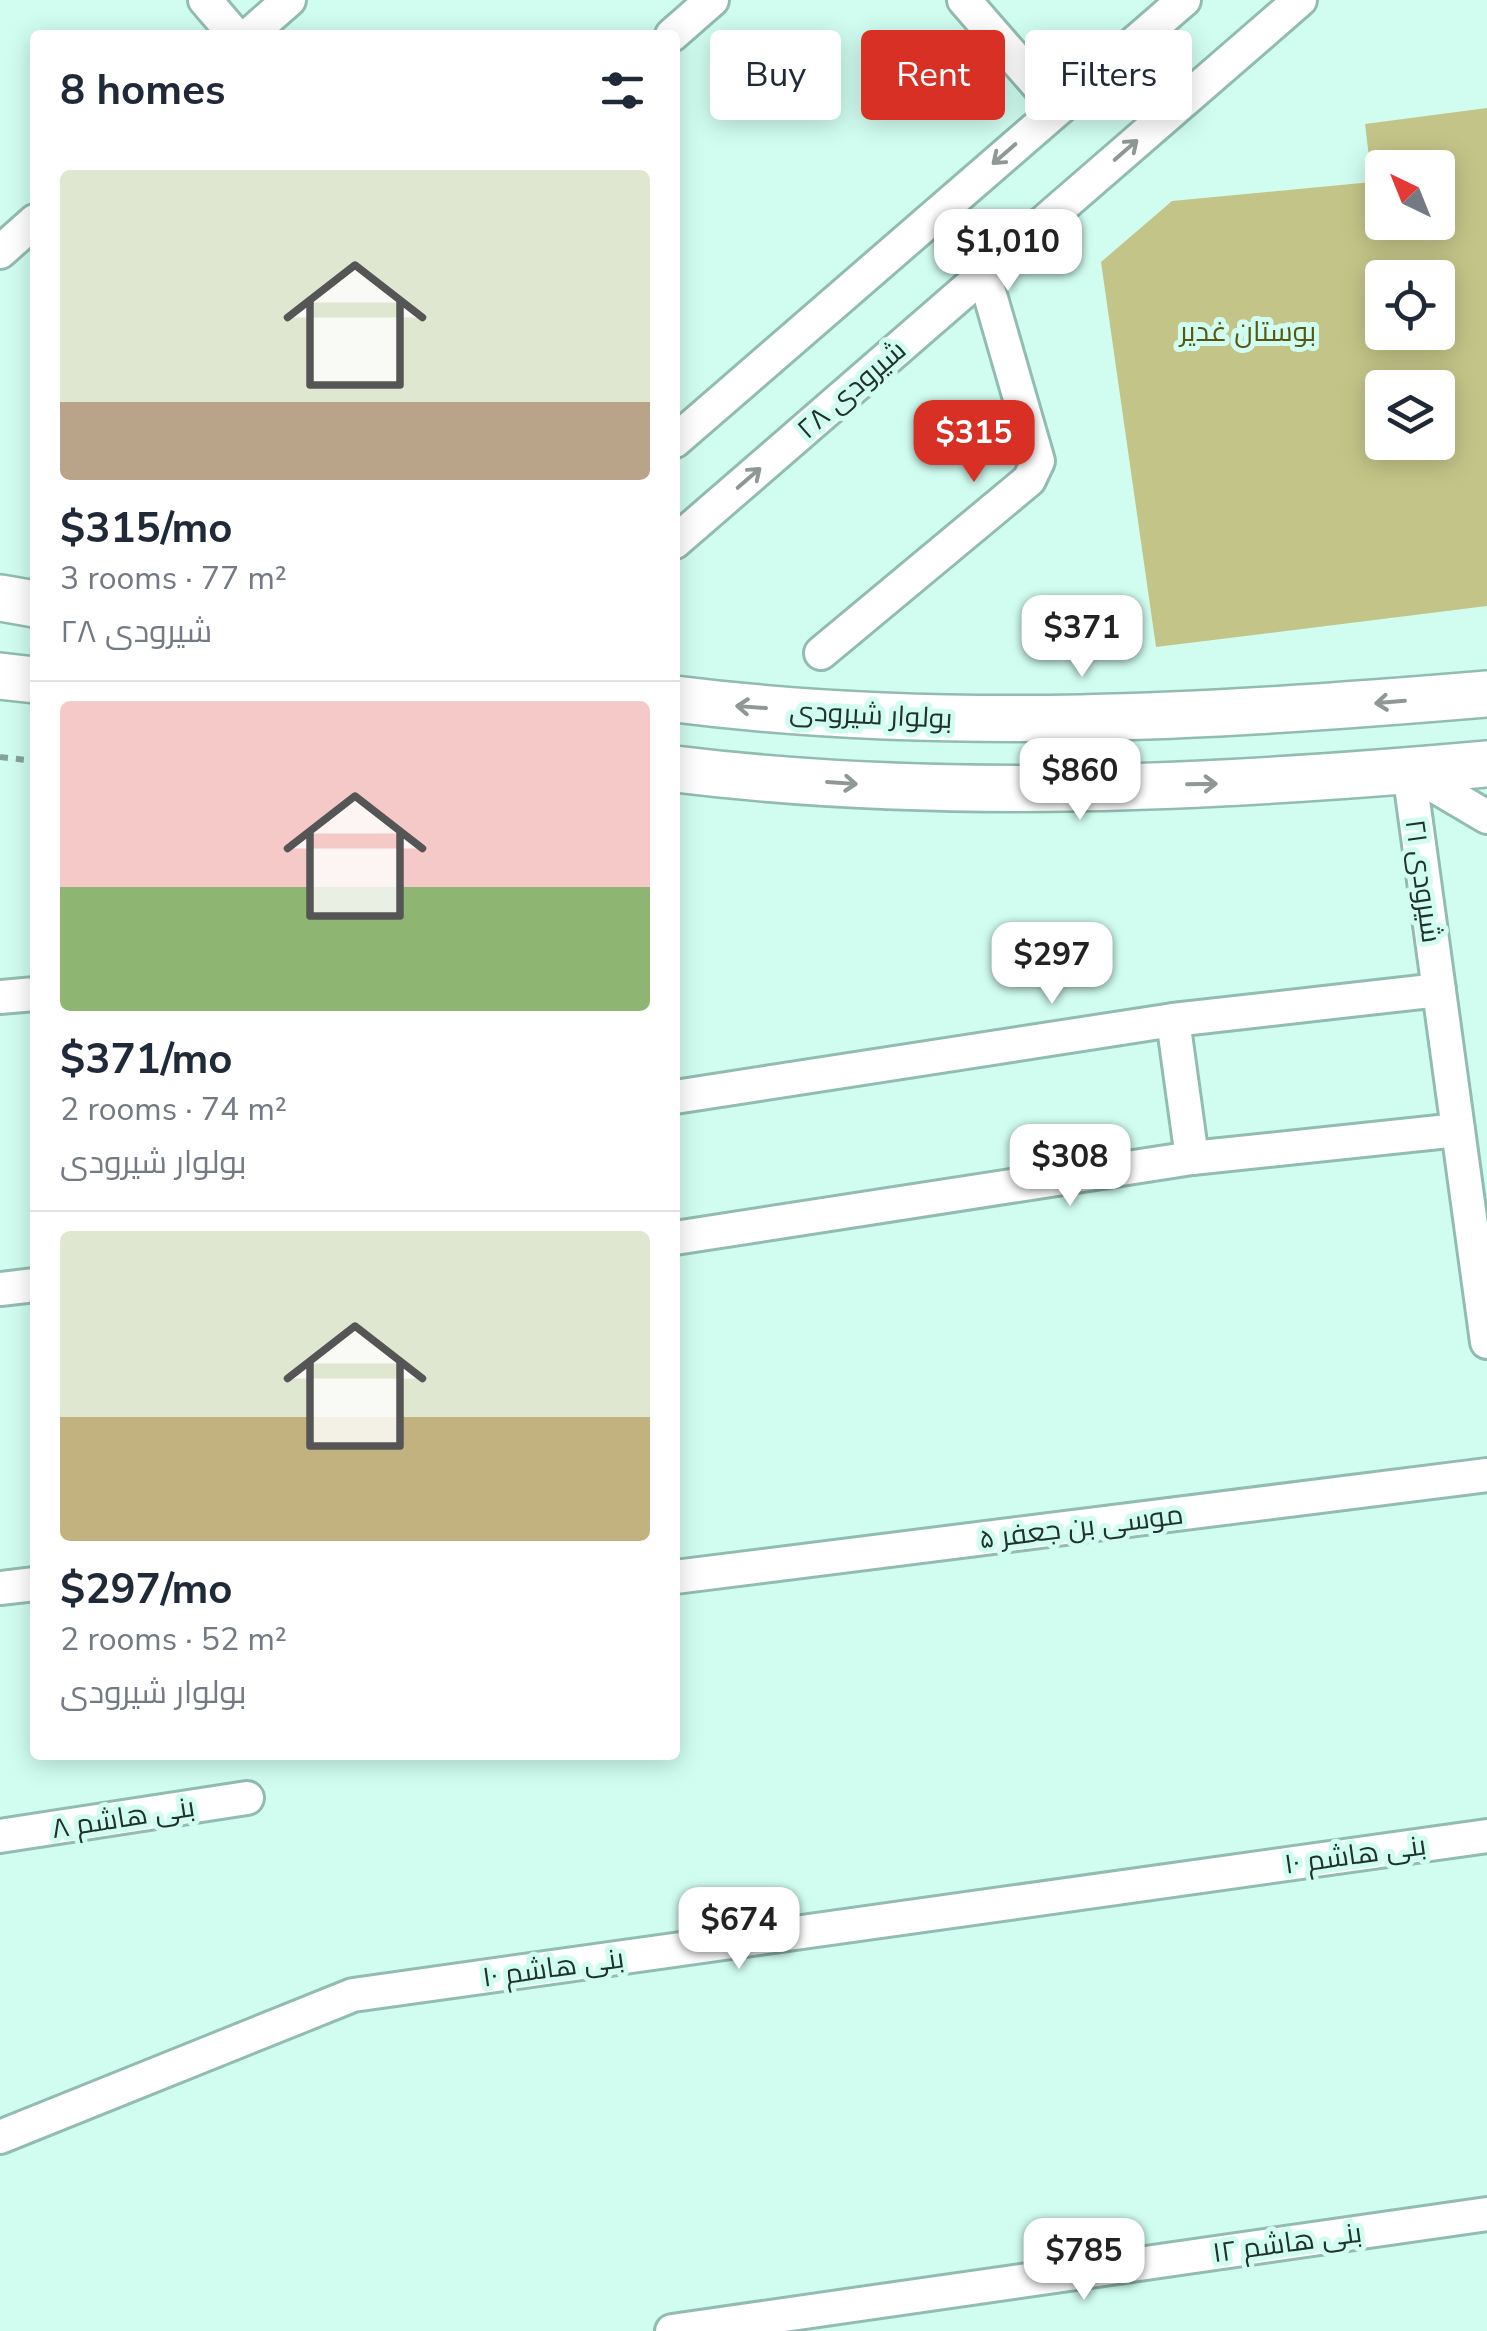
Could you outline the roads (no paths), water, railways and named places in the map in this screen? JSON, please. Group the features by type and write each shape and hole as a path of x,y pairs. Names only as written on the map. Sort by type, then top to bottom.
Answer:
{"main road":[{"path":"0,676 30,679"},
{"name":"بولوار شیرودی","path":"680,699 918,719 1242,715 1487,694"},
{"path":"680,768 916,788 1245,783 1487,764"}],"street":[{"path":"205,0 231,30"},
{"path":"255,30 289,0"},
{"path":"678,30 712,0"},
{"path":"964,0 1025,70"},
{"path":"1149,30 1184,0"},
{"name":"شیرودی ۲۸","path":"680,538 1300,0"},
{"path":"680,437 1044,120"},
{"path":"0,252 30,225"},
{"path":"822,653 1030,480 1038,461 1036,440 984,274"},
{"path":"1409,771 1487,816"},
{"name":"شیرودی ۲۱","path":"1409,771 1483,1282 1487,1342"},
{"path":"680,1096 1173,1020 1439,990"},
{"path":"0,996 30,994"},
{"path":"1173,1020 1192,1158"},
{"path":"680,1237 1192,1158 1458,1130"},
{"path":"0,1288 30,1285"},
{"name":"موسی بن جعفر ۵","path":"680,1575 1487,1475"},
{"path":"0,1588 30,1585"},
{"name":"بنی هاشم ۸","path":"0,1836 247,1798"},
{"name":"بنی هاشم ۱۰","path":"0,2137 353,1995 1487,1836"},
{"name":"بنی هاشم ۱۲","path":"672,2331 1487,2214"}],"park label":[{"name":"بوستان غدیر","path":"1248,331"}]}
